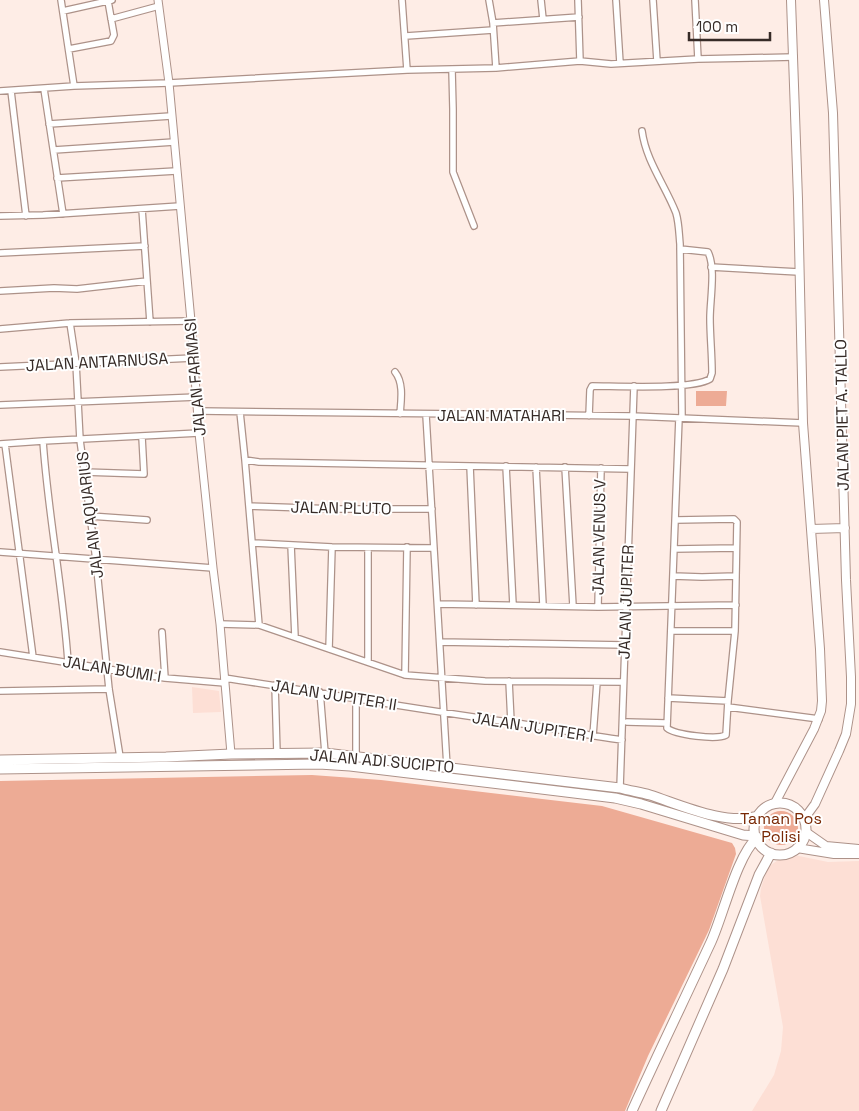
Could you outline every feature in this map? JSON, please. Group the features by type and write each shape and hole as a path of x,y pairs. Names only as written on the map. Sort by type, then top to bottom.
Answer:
{"highway":[{"name":"JALAN ADI SUCIPTO","path":"0,760 325,753 620,788 647,794 718,816 739,819 758,816"},
{"name":"JALAN ADI SUCIPTO","path":"0,769 319,764 350,766 627,800 743,835 756,837"},
{"path":"415,764 415,774"},
{"path":"775,803 793,806 800,812 804,820 806,832 802,844 789,853 771,852 760,844 756,837 755,829 758,816 763,810 775,803"},
{"path":"632,1111 712,940 746,851 756,837"},
{"path":"661,1111 722,969 759,875 771,852"}],"main road":[{"path":"775,803 819,719 822,683 803,423 791,0"},
{"name":"JALAN PIET A. TALLO","path":"804,820 815,804 846,734 849,720 851,677 832,113 824,0"},
{"path":"811,529 845,528"},
{"path":"806,832 826,846 859,849"},
{"path":"797,848 834,854 859,854"}],"street":[{"path":"61,0 74,86"},
{"path":"63,11 110,0 114,36 109,42 69,49"},
{"path":"402,0 408,70"},
{"path":"489,0 496,68"},
{"path":"541,0 543,19"},
{"path":"578,0 580,61"},
{"path":"616,0 620,63"},
{"path":"653,0 657,61"},
{"path":"695,0 698,59"},
{"path":"111,19 159,3"},
{"name":"JALAN FARMASI","path":"159,3 169,83 199,411 199,433 232,754"},
{"path":"406,36 493,27 543,19 579,17"},
{"path":"0,91 408,70 496,68 580,61 620,63 794,57"},
{"path":"452,70 453,172 474,226"},
{"path":"44,89 63,214"},
{"path":"11,91 26,216"},
{"path":"49,124 171,116"},
{"path":"642,131 647,152 676,215 680,249 682,386 666,728 672,732 720,738 724,737 728,732 728,704 735,631 737,522 734,519 676,520"},
{"path":"54,150 174,142"},
{"path":"58,178 176,171"},
{"path":"0,216 180,206"},
{"path":"142,209 150,322"},
{"path":"0,253 145,246"},
{"path":"590,416 591,387 682,386 708,380 712,373 711,267 708,252 680,249"},
{"path":"711,267 799,272"},
{"path":"0,291 54,288 77,289 147,281"},
{"path":"0,329 70,323 191,321"},
{"name":"JALAN AQUARIUS","path":"70,323 76,363 80,440 96,560 109,689 120,757"},
{"name":"JALAN ANTARNUSA","path":"0,367 193,358"},
{"path":"395,372 399,378 400,386 400,414"},
{"name":"JALAN JUPITER","path":"620,788 634,386"},
{"path":"0,405 197,397"},
{"name":"JALAN MATAHARI","path":"199,411 632,416 803,423"},
{"path":"240,412 259,625"},
{"path":"426,415 446,767"},
{"path":"33,657 20,553 3,444 199,433"},
{"path":"84,472 144,474 142,437"},
{"path":"43,442 66,624 68,662"},
{"path":"245,460 630,469"},
{"path":"470,466 476,605"},
{"path":"506,466 513,605"},
{"path":"536,467 543,605"},
{"path":"565,467 573,606"},
{"name":"JALAN VENUS V","path":"601,468 598,607 736,606"},
{"name":"JALAN PLUTO","path":"249,506 337,509 432,509"},
{"path":"90,516 147,520"},
{"path":"253,543 368,548 434,548"},
{"path":"291,545 295,637"},
{"path":"330,649 332,547"},
{"path":"405,675 407,547"},
{"path":"368,548 368,662"},
{"path":"674,549 736,548"},
{"path":"0,552 213,568"},
{"path":"673,576 702,578 736,576"},
{"path":"438,604 598,607"},
{"path":"220,624 259,625 405,675 442,679 623,682"},
{"path":"671,631 735,631"},
{"path":"162,632 164,678"},
{"path":"440,642 624,645"},
{"name":"JALAN BUMI I","path":"0,652 164,678 224,681"},
{"name":"JALAN JUPITER II","path":"224,681 320,692 444,714"},
{"path":"509,681 511,722"},
{"path":"593,736 597,682"},
{"path":"275,686 277,754"},
{"path":"0,692 109,689"},
{"path":"320,692 325,753"},
{"path":"356,698 356,758"},
{"path":"668,698 728,704 819,719"},
{"name":"JALAN JUPITER I","path":"444,714 511,722 622,740"},
{"path":"627,722 666,723"}],"shaded area":[{"path":"192,687 219,691 221,712 193,713"},
{"path":"794,855 828,862 859,861 859,1111 752,1111 774,1075 781,1051 783,1027 760,896 761,888 768,867 778,860"}],"green space":[{"path":"696,391 727,391 726,406 696,406"},
{"path":"312,775 381,780 602,806 732,843 736,854 709,930 648,1056 625,1111 0,1111 0,781"},
{"name":"Taman Pos Polisi","path":"781,811 788,812 793,816 797,821 797,835 793,840 788,844 781,845 774,844 769,840 765,835 764,828 765,821 769,816 774,812"}]}
